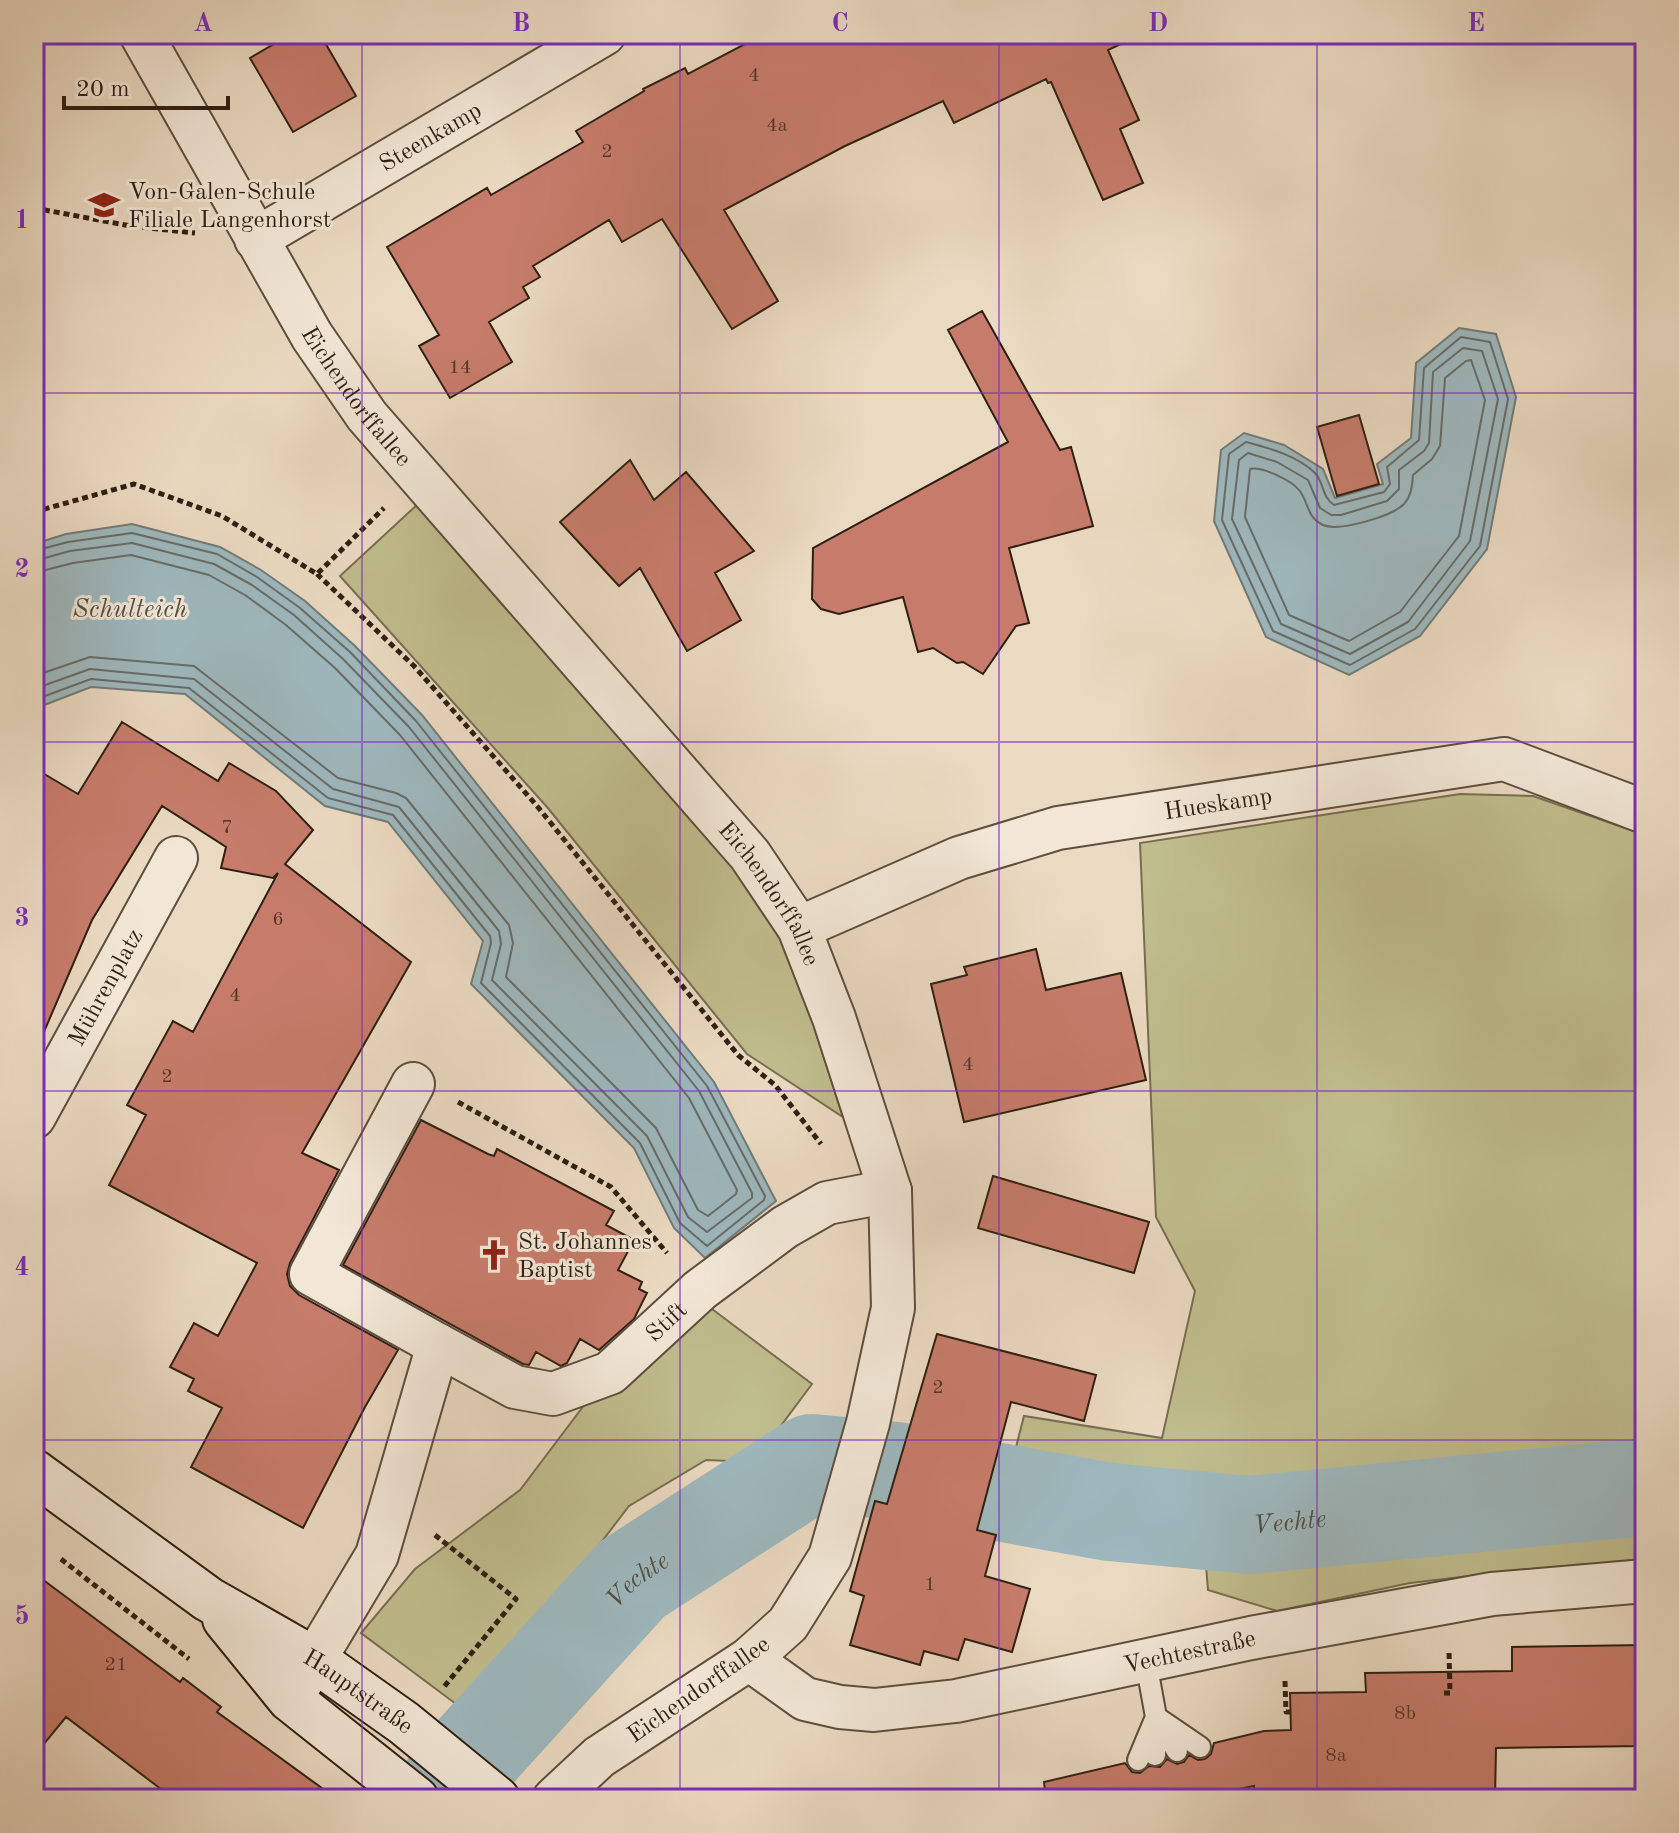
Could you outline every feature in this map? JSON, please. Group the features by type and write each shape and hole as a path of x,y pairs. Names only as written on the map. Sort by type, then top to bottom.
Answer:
{"main road":[{"name":"Hauptstraße","path":"34,1472 208,1599 315,1660 404,1723 493,1796"},
{"name":"Hauptstraße","path":"208,1599 290,1699 416,1799"}],"street":[{"name":"Eichendorffallee","path":"141,34 312,336 367,416 750,855 799,928 834,1018 878,1194 893,1308 868,1423 830,1557 788,1624 749,1659 599,1757 554,1799"},
{"name":"Steenkamp","path":"256,239 604,34"},
{"name":"Hueskamp","path":"799,928 959,858 1058,828 1504,759 1645,812"},
{"name":"Mührenplatz","path":"34,1117 176,858"},
{"name":"Stift","path":"413,1084 311,1274 515,1387 553,1394 610,1373 700,1290 785,1227 827,1203 878,1194"},
{"path":"290,1699 377,1555 438,1345"},
{"name":"Vechtestraße","path":"749,1659 805,1699 874,1710 956,1701 1398,1609 1492,1594 1645,1581"}],"lane":[{"path":"1146,1662 1156,1717 1177,1751"},
{"path":"1156,1717 1200,1747"},
{"path":"1146,1758 1156,1717"}],"path":[{"path":"34,208 131,226 256,239"},
{"path":"317,574 419,474"},
{"path":"34,512 134,484 222,516 317,574 414,666 527,794 738,1055 775,1085 878,1194"},
{"path":"413,1084 469,1107 611,1187 700,1290"},
{"path":"393,1502 516,1599 437,1695"},
{"path":"60,1558 199,1667"},
{"path":"1444,1693 1450,1693 1448,1639"},
{"path":"1284,1672 1286,1712 1290,1712"}],"shaded area":[{"path":"419,503 703,823 785,936 843,1117 747,1054 547,807 340,576"},
{"path":"1460,794 1533,796 1645,835 1645,1457 1379,1483 1201,1492 1015,1451 1024,1416 1162,1438 1195,1291 1156,1217 1140,843"},
{"path":"704,1303 812,1384 754,1462 706,1460 629,1506 574,1578 464,1710 361,1633 415,1569 520,1490 588,1400 635,1380"},
{"path":"1645,1511 1645,1559 1410,1583 1277,1611 1208,1590 1205,1554 1428,1536"}],"water":[{"path":"1459,328 1496,334 1516,397 1487,549 1420,636 1349,675 1266,637 1214,521 1221,450 1244,433 1284,445 1323,469 1335,498 1383,484 1377,464 1411,438 1416,363"},
{"name":"Schulteich","path":"132,524 220,547 261,570 305,601 355,646 422,715 714,1082 776,1201 705,1258 674,1228 634,1148 471,984 483,941 388,822 325,806 185,694 91,687 34,709 34,544 66,534"}],"building":[{"path":"291,34 320,34 356,96 293,132 250,58"},
{"path":"764,34 1142,34 1108,50 1139,120 1120,129 1143,183 1103,200 1051,82 1048,83 1046,79 954,123 943,101 845,146 724,210 778,301 732,329 662,219 622,242 609,220 533,266 540,277 523,287 529,298 489,322 512,362 450,398 419,346 439,335 387,247 487,188 491,195 583,142 576,131 643,89 685,68 688,74"},
{"path":"982,311 1060,450 1071,447 1093,526 1009,548 1029,623 1016,626 983,674 933,648 918,652 903,597 839,614 821,609 812,599 813,548 1008,442 948,330"},
{"path":"1359,415 1379,484 1337,496 1317,427"},
{"path":"630,460 654,500 686,472 754,551 715,573 741,620 687,651 640,568 619,586 560,522"},
{"path":"122,722 218,781 229,763 276,791 313,830 285,864 411,962 302,1153 339,1170 290,1263 287,1274 290,1286 299,1295 398,1350 303,1528 191,1467 222,1408 188,1391 194,1379 170,1367 194,1323 218,1336 257,1263 109,1185 146,1115 127,1105 173,1021 193,1032 278,873 273,878 221,868 226,847 162,806 92,920 34,1055 34,768 78,794"},
{"path":"1036,949 1046,990 1121,973 1146,1080 964,1122 931,984 967,975 964,967"},
{"name":"St. Johannes Baptist","path":"421,1120 488,1154 494,1156 497,1149 614,1211 606,1225 634,1240 618,1270 642,1282 639,1289 647,1293 634,1319 599,1350 580,1339 567,1363 561,1366 536,1352 529,1365 523,1364 343,1265"},
{"path":"993,1176 1149,1222 1134,1273 978,1228"},
{"path":"937,1334 1096,1375 1084,1421 1011,1402 977,1530 996,1535 985,1576 1030,1589 1012,1652 965,1639 958,1660 924,1651 920,1665 850,1645 864,1596 850,1591 875,1501 887,1504"},
{"path":"34,1573 180,1682 183,1678 221,1707 217,1712 337,1799 174,1799 66,1717 34,1756"},
{"path":"1645,1645 1645,1746 1496,1748 1495,1799 1435,1799 1435,1791 1305,1793 1306,1799 1254,1799 1254,1786 1188,1799 1046,1799 1044,1782 1125,1763 1132,1772 1140,1773 1149,1766 1160,1767 1167,1759 1177,1764 1184,1762 1189,1755 1198,1760 1205,1759 1211,1754 1214,1743 1264,1731 1291,1730 1290,1693 1366,1692 1365,1673 1512,1671 1512,1647"}],"waterway":[{"name":"Vechte","path":"440,1799 459,1770 632,1579 812,1463 897,1471"},
{"name":"Vechte","path":"937,1481 1110,1512 1249,1525 1645,1487"}],"place":[{"name":"Von-Galen-Schule Filiale Langenhorst","path":"104,205"},
{"name":"St. Johannes Baptist","path":"494,1255"}]}
